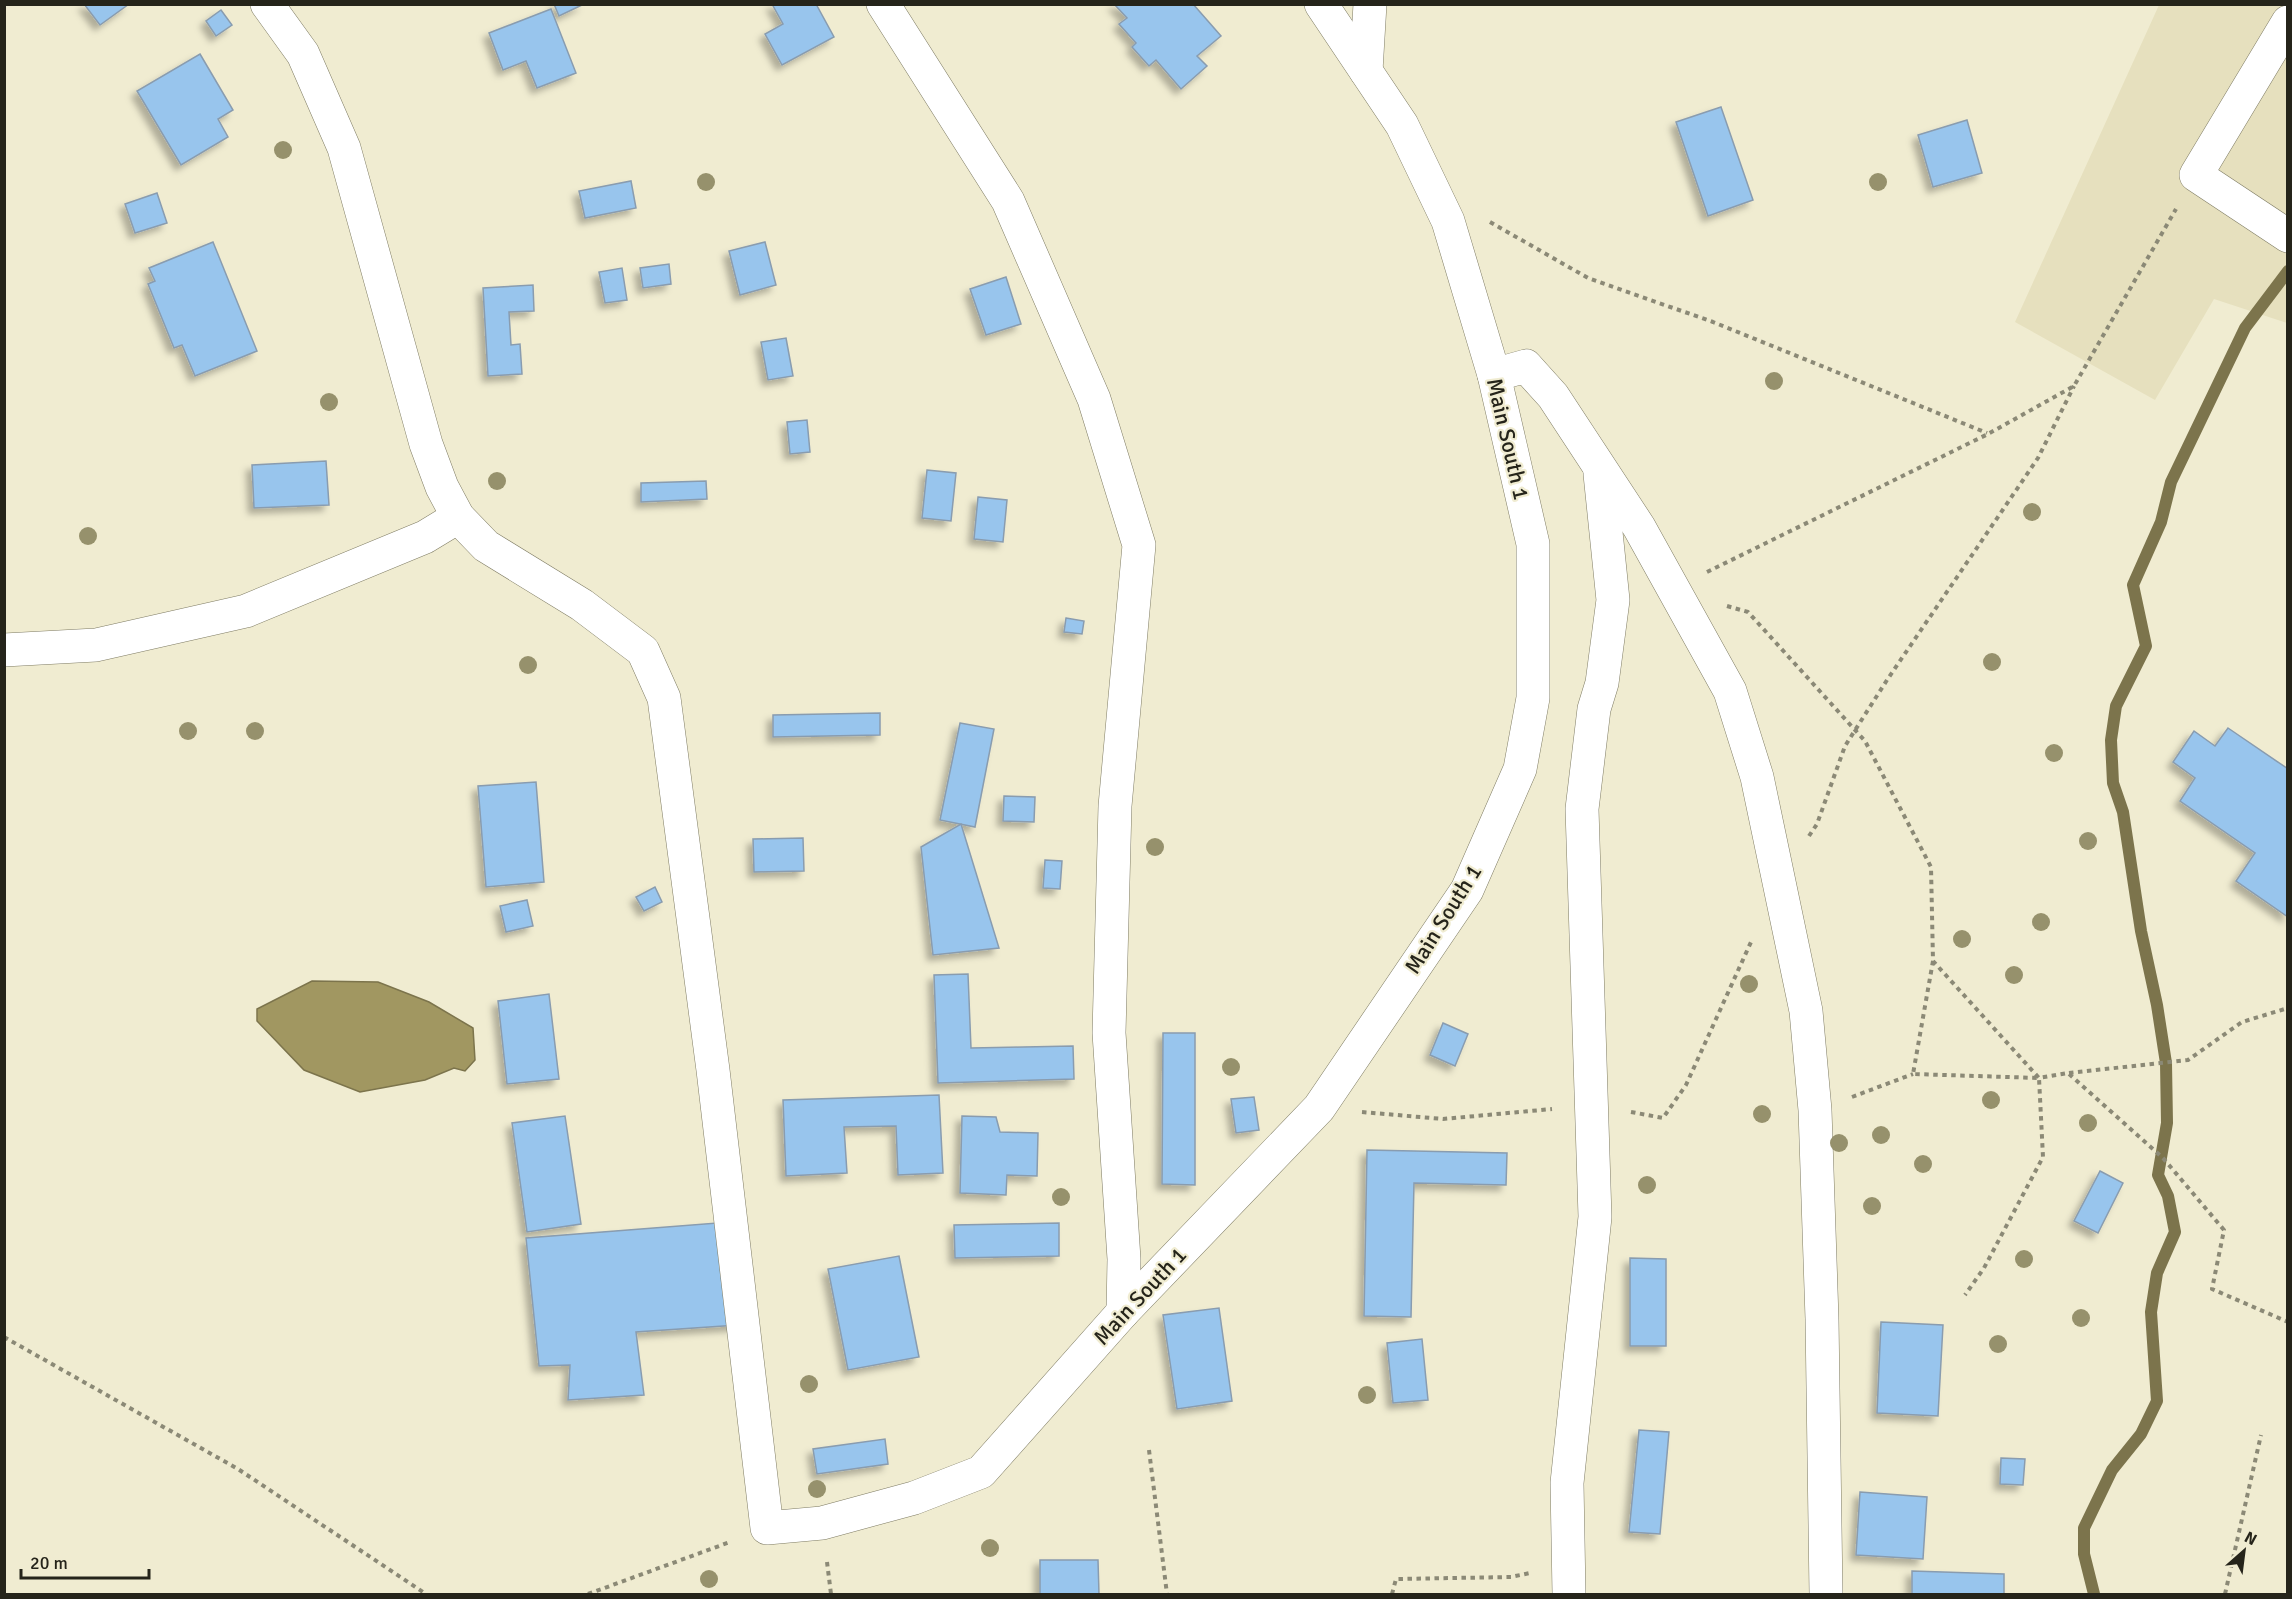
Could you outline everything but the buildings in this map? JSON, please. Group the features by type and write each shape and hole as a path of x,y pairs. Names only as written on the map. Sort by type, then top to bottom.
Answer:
{"street":[{"path":"267,4 303,54 344,148 426,444 442,487 458,517 486,546 582,605 643,651 664,698 710,1047 766,1528"},
{"path":"883,4 1008,201 1094,399 1139,545 1115,806 1109,1033 1124,1258 1123,1312"},
{"name":"Main South 1","path":"766,1528 834,1520 914,1498 981,1472 1123,1312 1319,1108 1467,890 1520,769 1533,698 1533,544 1494,375 1448,221 1402,125 1321,4"},
{"path":"1366,71 1370,4"},
{"path":"2285,234 2196,175 2288,22"},
{"path":"1494,375 1526,366 1553,396 1599,466 1638,527 1730,691 1757,777 1806,1011 1815,1110 1822,1319 1826,1594"},
{"path":"1569,1580 1567,1483 1595,1217 1582,809 1594,709 1602,683 1613,600 1599,466"},
{"path":"4,650 96,645 246,611 426,537 458,517"}],"path":[{"path":"1672,589 1988,434 2074,386 2196,175"},
{"path":"1448,221 1484,219 1588,278 1713,322 1988,434"},
{"path":"1672,589 1748,612 1864,741 1931,867 1933,962 1913,1074"},
{"path":"1933,962 2039,1078 2043,1157 1984,1268 1965,1295"},
{"path":"1815,1110 1913,1074 2039,1078 2188,1060 2242,1022 2288,1008"},
{"path":"2068,1073 2163,1158 2224,1230 2212,1289 2288,1322"},
{"path":"4,1338 238,1469 426,1594"},
{"path":"2225,1594 2261,1435"},
{"path":"1149,1450 1167,1594"},
{"path":"588,1594 766,1528"},
{"path":"1392,1594 1396,1579 1511,1577 1569,1580"}],"shaded area":[{"path":"2159,5 2287,5 2287,323 2214,299 2155,400 2015,322"},
{"path":"312,981 378,982 429,1002 473,1028 475,1060 465,1071 454,1068 425,1080 360,1092 304,1070 257,1021 257,1009"}],"waterway":[{"path":"2094,1594 2084,1554 2084,1528 2112,1470 2141,1434 2157,1401 2151,1312 2157,1273 2175,1232 2168,1196 2158,1175 2167,1123 2166,1063 2157,1005 2141,931 2123,812 2113,783 2111,740 2116,706 2146,646 2133,585 2161,522 2171,482 2245,328 2288,271"}]}
